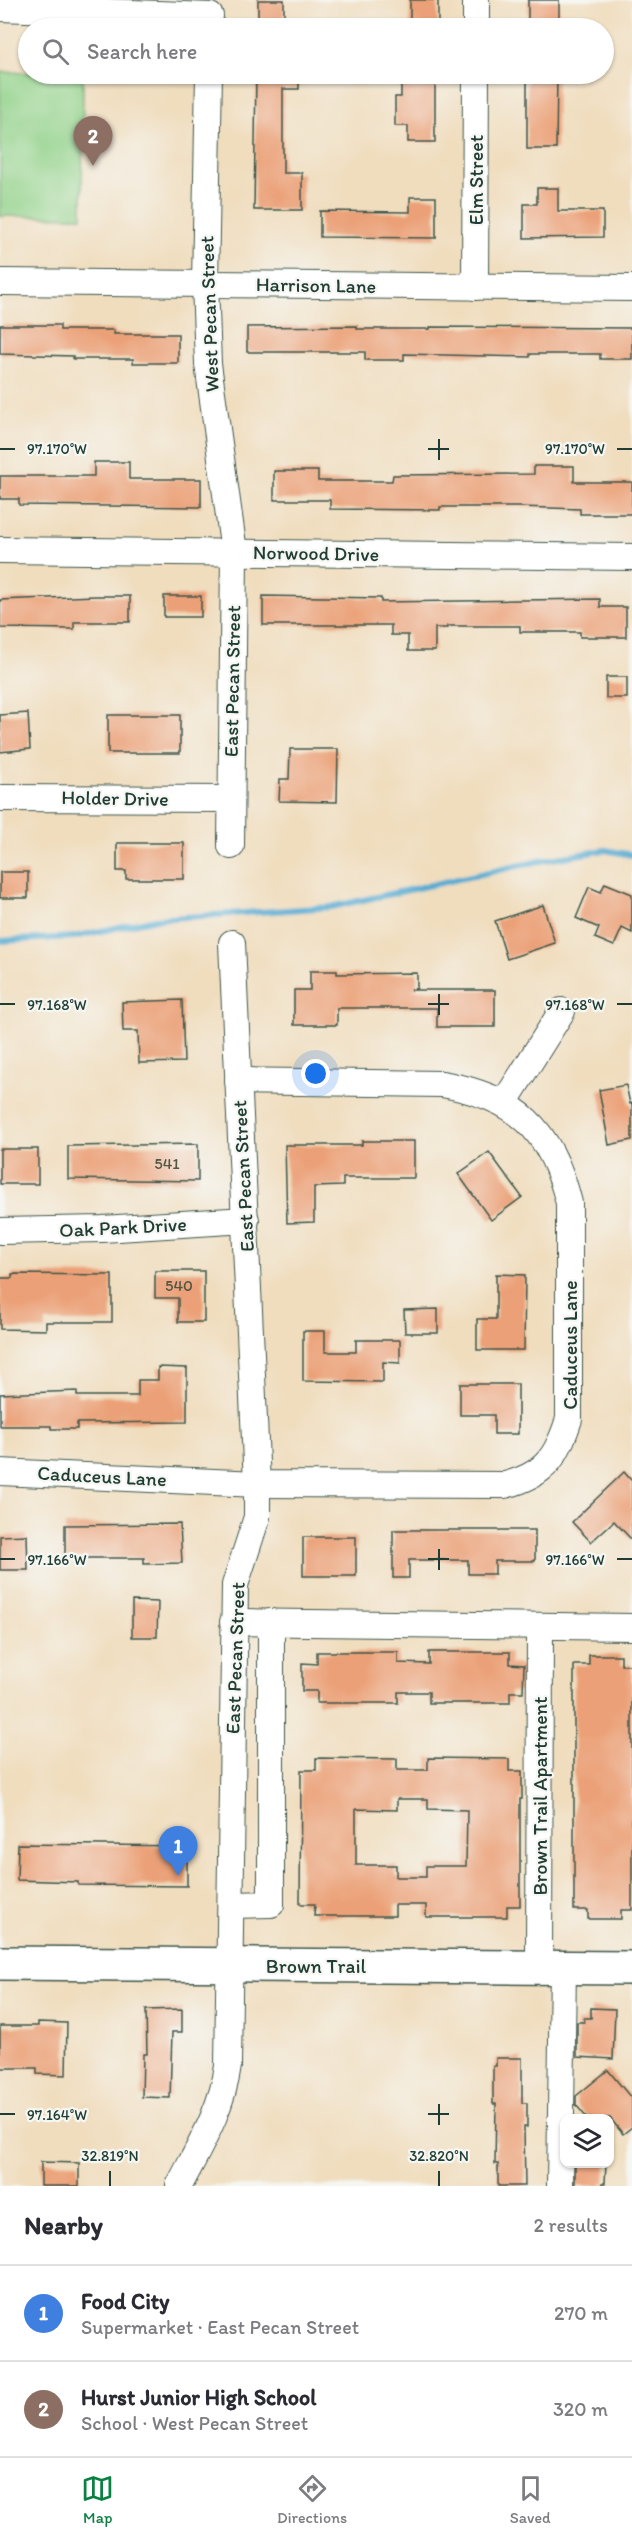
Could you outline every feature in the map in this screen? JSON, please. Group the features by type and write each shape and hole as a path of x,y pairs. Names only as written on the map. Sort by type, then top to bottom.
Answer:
{"main road":[{"name":"Brown Trail","path":"0,1964 632,1968"}],"street":[{"path":"476,0 476,18"},
{"path":"0,8 210,15"},
{"name":"West Pecan Street","path":"209,84 205,283 208,364 234,552"},
{"name":"Elm Street","path":"475,287 476,84"},
{"name":"Harrison Lane","path":"0,282 632,288"},
{"name":"Norwood Drive","path":"0,550 632,557"},
{"name":"East Pecan Street","path":"231,846 234,552"},
{"name":"Holder Drive","path":"0,798 231,799"},
{"name":"East Pecan Street","path":"179,2186 225,2090 228,2066 233,1622 235,1585 257,1517 246,1220 231,943"},
{"path":"504,1103 562,1011"},
{"name":"Caduceus Lane","path":"0,1472 257,1484 505,1485 526,1480 546,1466 561,1445 569,1419 569,1203 562,1173 552,1150 539,1132 504,1103 472,1089 442,1084 238,1081"},
{"name":"Oak Park Drive","path":"0,1232 102,1229 246,1220"},
{"path":"233,1622 632,1627"},
{"path":"231,1905 271,1904 271,1622"},
{"name":"Brown Trail Apartment","path":"540,1626 560,2186"}],"green space":[{"path":"0,72 18,72 18,84 83,84 82,217 0,216"}],"building":[{"path":"258,0 284,0 284,18 258,18"},
{"path":"410,0 438,0 438,18 410,18"},
{"path":"528,0 559,0 559,18 528,18"},
{"path":"256,84 299,84 299,89 283,89 283,173 302,173 302,210 254,210"},
{"path":"401,84 435,84 435,142 408,142 408,126 395,126 395,97 401,97"},
{"path":"527,84 557,84 556,149 527,149"},
{"path":"537,188 558,188 558,211 603,211 603,237 524,238 524,204 537,204"},
{"path":"410,197 436,197 436,238 320,237 320,211 410,212"},
{"path":"0,325 60,325 60,330 114,330 114,334 178,334 178,363 133,363 133,359 73,359 73,356 0,354"},
{"path":"357,326 357,329 632,328 632,359 600,359 600,354 530,354 530,357 404,354 404,360 365,360 365,352 247,352 247,327"},
{"path":"94,462 129,462 129,479 201,479 201,507 19,505 19,499 0,499 0,476 94,476"},
{"path":"534,466 574,466 574,482 632,482 632,514 580,514 580,509 520,507 440,507 440,510 330,509 330,500 274,500 274,471 318,471 318,481 392,481 393,475 534,474"},
{"path":"130,596 130,622 74,622 74,629 0,628 0,600"},
{"path":"164,596 201,596 201,617 164,617"},
{"path":"263,596 381,598 381,602 600,599 600,607 626,607 626,637 580,637 580,632 520,632 520,626 447,626 447,628 435,628 435,651 408,651 408,635 391,635 391,625 263,625"},
{"path":"606,677 627,677 627,698 606,698"},
{"path":"28,713 30,749 0,752 0,715"},
{"path":"108,715 180,715 180,753 108,753"},
{"path":"290,749 338,749 337,802 279,801 280,779 289,779"},
{"path":"117,843 184,843 184,879 126,879 126,871 117,871"},
{"path":"0,872 28,872 28,898 0,898"},
{"path":"605,883 632,894 632,933 622,928 614,946 595,938 599,928 576,918 589,887 601,892"},
{"path":"543,905 555,943 507,959 495,921"},
{"path":"310,971 337,971 337,974 417,973 417,988 411,990 495,990 495,1027 437,1027 437,1008 337,1008 337,1025 294,1025 294,990 310,990"},
{"path":"182,1000 184,1062 139,1063 138,1031 123,1031 122,1002"},
{"path":"626,1085 630,1104 632,1103 632,1140 609,1145 599,1090"},
{"path":"362,1141 414,1141 414,1178 343,1178 343,1186 314,1187 314,1222 287,1223 285,1145 362,1145"},
{"path":"198,1144 198,1181 68,1179 68,1146"},
{"path":"0,1149 38,1149 38,1184 0,1184"},
{"path":"489,1152 522,1197 491,1220 458,1174"},
{"path":"155,1271 204,1271 204,1322 178,1322 178,1298 155,1298"},
{"path":"12,1274 112,1275 112,1322 46,1322 46,1330 0,1329 0,1278 12,1278"},
{"path":"496,1274 525,1275 524,1350 477,1350 477,1319 496,1319"},
{"path":"438,1309 438,1333 405,1333 404,1310"},
{"path":"303,1331 325,1331 325,1352 356,1352 356,1340 400,1340 400,1363 383,1362 383,1382 303,1381"},
{"path":"158,1367 187,1368 187,1422 77,1423 77,1429 51,1429 51,1426 0,1426 0,1394 77,1391 77,1396 138,1396 138,1380 158,1380"},
{"path":"460,1384 518,1384 518,1434 494,1434 494,1415 460,1415"},
{"path":"624,1472 632,1481 632,1540 614,1521 591,1542 572,1522"},
{"path":"180,1524 182,1563 144,1564 144,1558 65,1558 65,1525"},
{"path":"393,1530 535,1530 535,1561 495,1561 495,1574 468,1574 468,1560 409,1560 409,1578 393,1578"},
{"path":"27,1535 28,1570 0,1570 0,1536"},
{"path":"303,1537 356,1537 356,1576 303,1576"},
{"path":"132,1601 158,1602 157,1637 132,1637"},
{"path":"317,1652 398,1652 398,1663 429,1664 429,1652 510,1652 510,1664 524,1665 523,1692 510,1692 510,1703 429,1703 429,1692 398,1692 398,1703 317,1703 317,1691 302,1691 302,1663 317,1664"},
{"path":"589,1655 621,1655 621,1665 632,1665 632,1910 621,1910 621,1919 588,1919 588,1910 574,1910 574,1665 589,1665"},
{"path":"316,1758 397,1759 397,1770 428,1770 428,1758 509,1759 509,1771 522,1771 520,1906 507,1906 507,1917 426,1917 426,1905 395,1905 395,1916 314,1916 315,1904 300,1904 301,1770 316,1770","holes":["397,1799 428,1799 428,1809 467,1810 466,1866 426,1866 426,1877 396,1877 396,1865 356,1865 356,1809 397,1810"]},
{"path":"18,1844 187,1846 187,1886 78,1885 78,1882 17,1880"},
{"path":"591,2008 615,2009 613,2059 577,2057 577,2022 584,2022 584,2018 591,2018"},
{"path":"182,2009 182,2032 172,2032 170,2098 142,2097 143,2054 147,2054 146,2010"},
{"path":"38,2022 67,2023 66,2075 37,2074 37,2068 0,2068 0,2026 38,2026"},
{"path":"496,2058 522,2058 522,2103 527,2103 527,2127 524,2127 525,2186 498,2186 498,2164 495,2164 496,2104 493,2104 493,2066 496,2066"},
{"path":"608,2070 632,2099 632,2127 623,2134 614,2123 614,2114 584,2114 576,2105 576,2096"},
{"path":"41,2162 79,2163 79,2186 41,2186"},
{"path":"575,2168 606,2168 605,2183 602,2183 602,2186 575,2186"}],"waterway":[{"path":"0,941 74,937 156,919 331,907 540,861 605,850 632,855"}],"place":[{"name":"Hurst Junior High School","path":"93,166"},
{"name":"Food City","path":"178,1876"}]}
